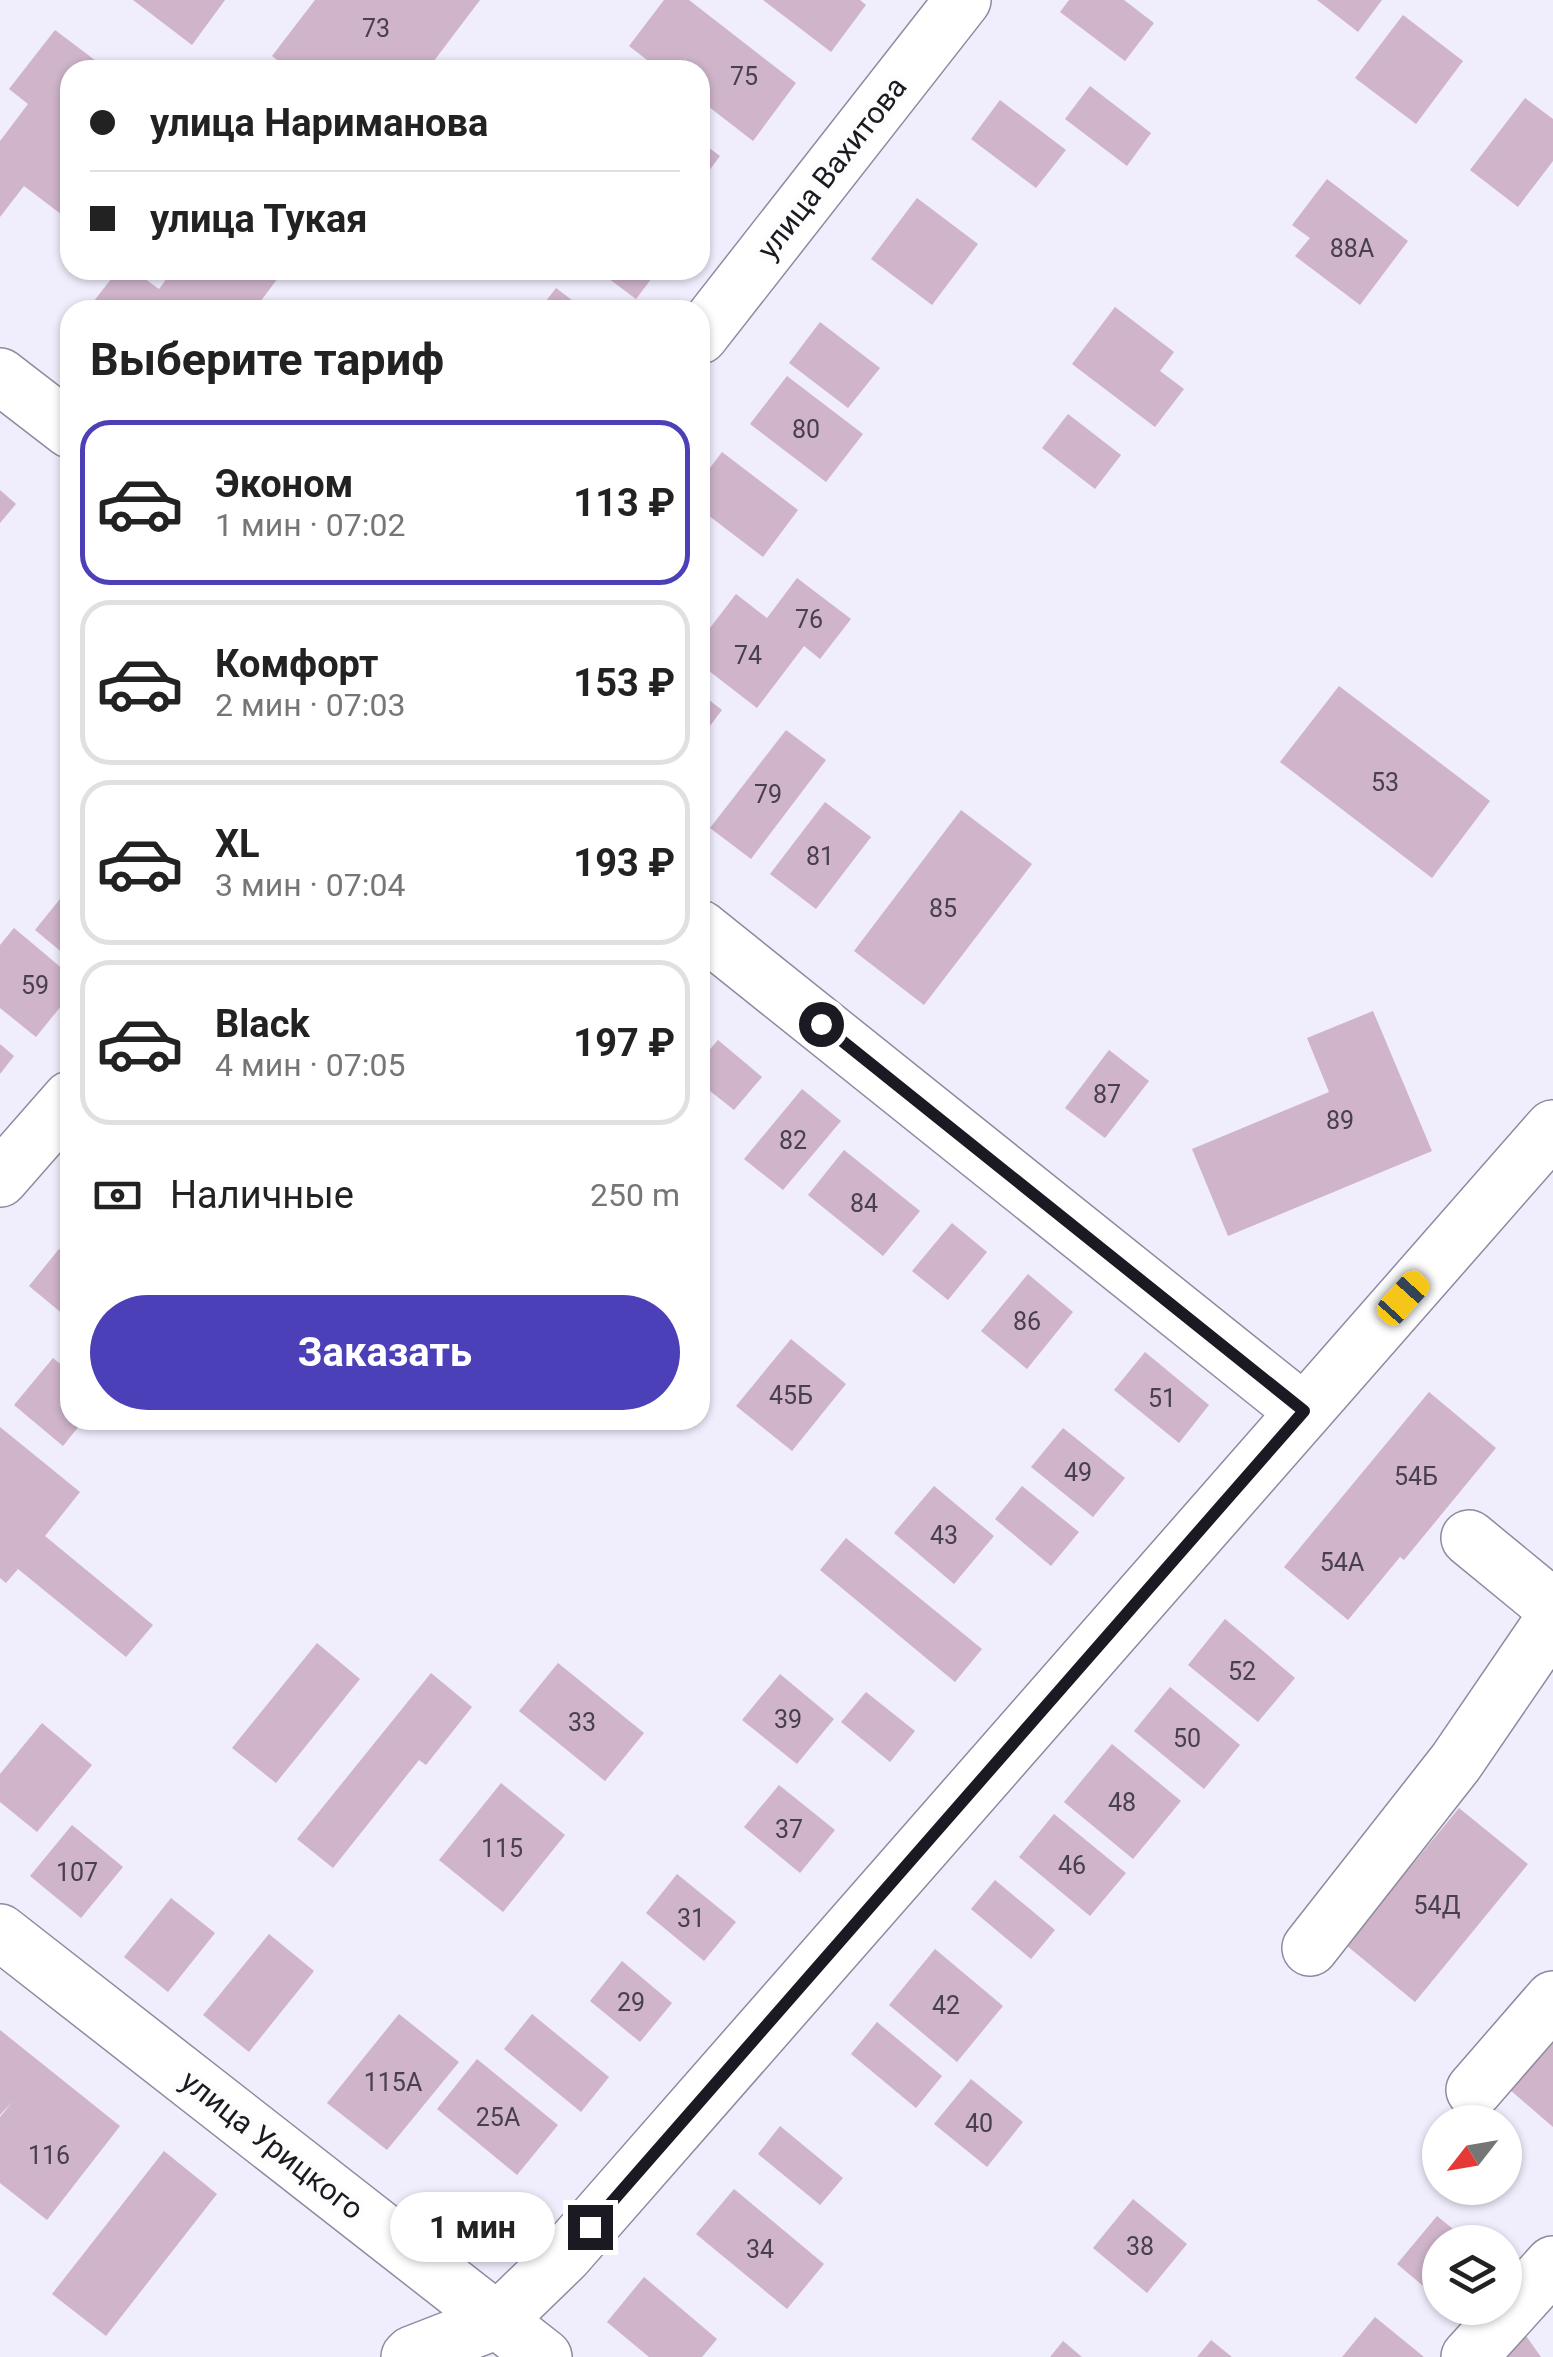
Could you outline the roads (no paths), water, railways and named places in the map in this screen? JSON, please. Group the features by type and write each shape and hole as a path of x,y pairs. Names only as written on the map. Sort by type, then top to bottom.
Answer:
{"street":[{"name":"улица Вахитова","path":"710,323 964,0"},
{"path":"0,376 60,422"},
{"path":"710,936 1304,1411"},
{"path":"0,1180 60,1110"},
{"path":"409,2357 497,2322 564,2256 1553,1128"},
{"path":"1469,1538 1553,1607"},
{"path":"1310,1948 1456,1762 1553,1620"},
{"name":"улица Урицкого","path":"0,1932 544,2357"},
{"path":"1474,2090 1553,1999"},
{"path":"1469,2357 1553,2264"}]}
